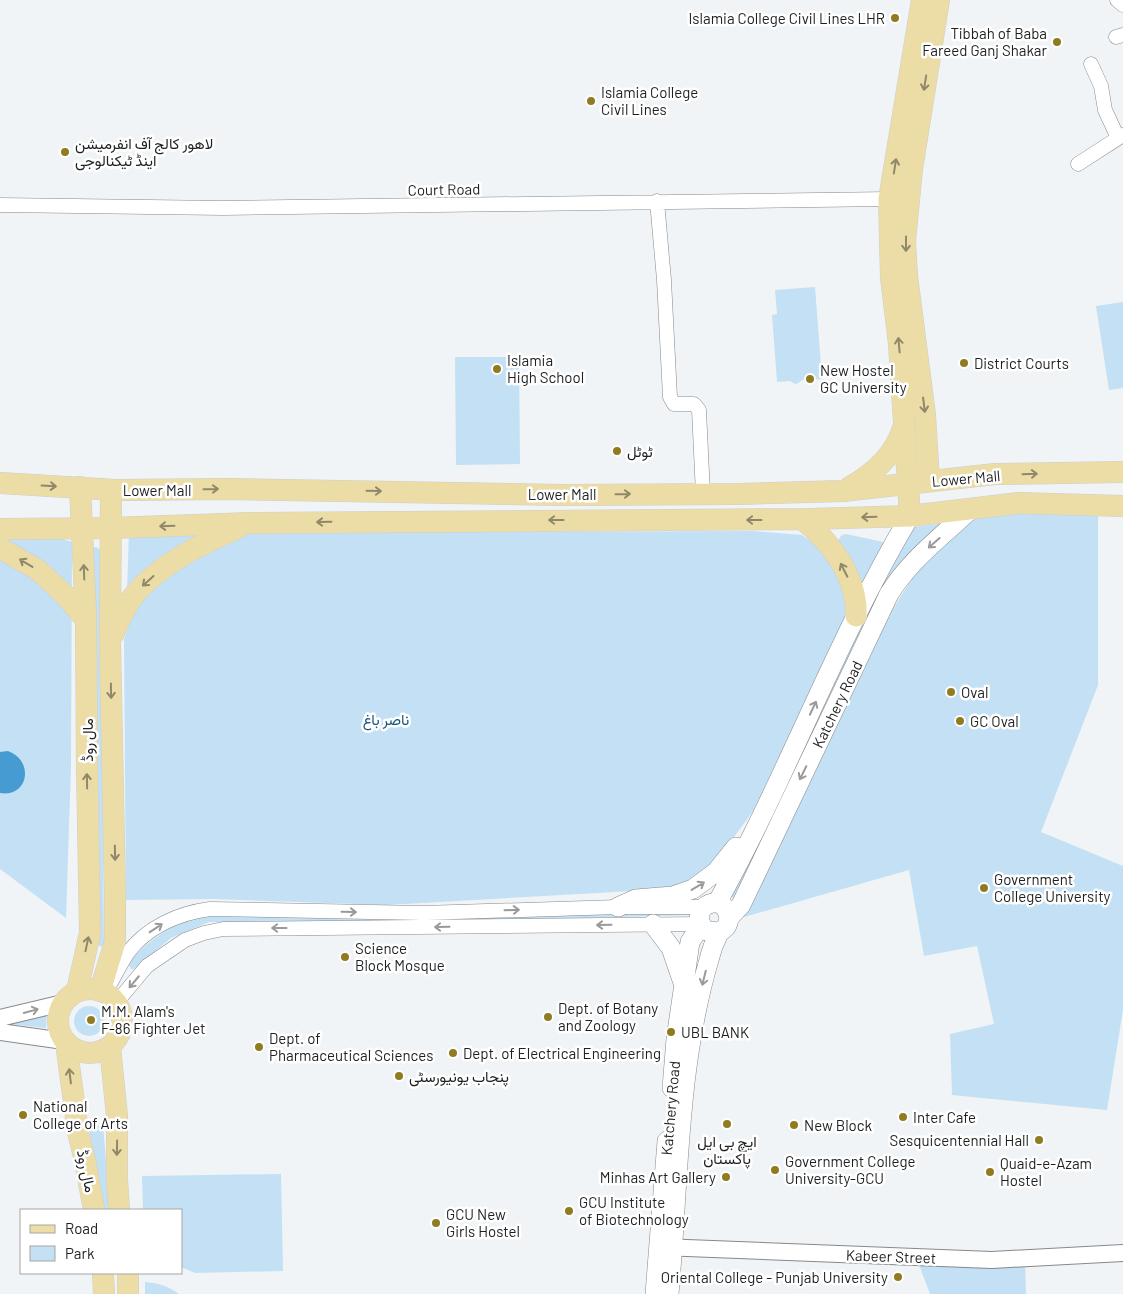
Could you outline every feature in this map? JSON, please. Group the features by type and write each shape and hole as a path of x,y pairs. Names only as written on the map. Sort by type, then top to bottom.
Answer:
{"main road":[{"path":"910,516 899,344 891,278 890,199 922,0"},
{"path":"910,516 929,481 925,415 907,276 905,241 912,169 939,0"},
{"path":"843,491 875,471 901,437 904,425"},
{"name":"Lower Mall","path":"0,483 111,490 229,489 562,495 703,494 843,491 995,474 1123,472"},
{"name":"مال روڈ","path":"70,997 90,933 86,769 86,620 80,488"},
{"name":"مال روڈ","path":"107,995 115,942 110,642 111,490"},
{"name":"Lower Mall","path":"0,529 111,528 250,522 802,519 910,516 1019,503 1123,506"},
{"name":"Katchery Road","path":"712,918 741,905 889,594 899,578 910,565 970,510"},
{"name":"Katchery Road","path":"655,1294 666,1247 676,1039 690,942 712,918 856,616 889,551 910,516"},
{"path":"802,519 812,526 842,565 857,602 856,616"},
{"path":"110,642 129,603 149,580 208,541 250,522"},
{"path":"0,548 38,570 66,596 86,620"},
{"path":"618,907 636,899 673,896 701,884 723,866 742,838 762,815"},
{"path":"669,1294 666,1247 679,1150 690,1042 708,962 712,918"},
{"path":"653,924 671,948 684,984"},
{"path":"92,989 107,995 120,1010 122,1026 116,1041 110,1047 102,1052 92,1054 74,1050 65,1042 58,1029 57,1022 60,1009 70,997 92,989"},
{"name":"مال روڈ","path":"65,1042 78,1132 94,1209"},
{"name":"مال روڈ","path":"110,1047 117,1116 119,1209"},
{"path":"103,1274 104,1294"},
{"path":"128,1274 128,1294"}],"street":[{"path":"1117,0 1123,5"},
{"path":"1078,164 1120,136 1105,110 1101,86 1091,64"},
{"name":"Court Road","path":"0,205 223,208 657,201 713,203 890,199"},
{"path":"657,201 670,399 676,404 694,404 700,410 703,494"},
{"path":"107,995 128,953 140,940 156,927 184,914 210,909 423,913 618,907 712,918"},
{"path":"107,995 185,940 223,929 653,924 712,918"},
{"path":"0,1018 70,997"},
{"path":"0,1032 65,1042"},
{"name":"Kabeer Street","path":"666,1247 992,1260 1123,1253"}],"green space":[{"path":"815,287 822,379 802,380 797,384 790,381 777,382 772,315 777,314 775,290"},
{"path":"1123,302 1123,388 1109,390 1096,306"},
{"path":"455,357 519,357 520,464 456,465"},
{"name":"GC Oval","path":"1018,510 1098,511 1098,685 1041,832 1123,866 1123,1010 1107,1110 952,1095 950,1034 994,1024 977,946 924,956 909,870 737,919 892,610 917,571 970,517"},
{"path":"946,523 908,557 735,899 729,895 879,582 914,527"},
{"path":"215,527 127,590 129,532"},
{"name":"ناصر باغ","path":"753,531 802,535 811,541 829,555 851,606 753,811 702,881 685,888 387,905 211,899 126,900 124,639 140,600 152,587 236,533"},
{"path":"846,534 888,543 861,601 855,568 838,540 842,535"},
{"path":"0,535 55,537 72,542 71,766 66,918 0,869"},
{"path":"96,547 101,550 104,944 101,947 97,944 93,548"},
{"path":"690,909 691,914 688,915 448,922 209,922 171,938 134,969 131,969 128,963 142,948 158,936 193,915"},
{"path":"89,1006 100,1010 104,1021 100,1032 89,1036 78,1032 74,1021 78,1010"},
{"path":"47,1011 46,1028 9,1024"},
{"path":"88,1124 96,1127 103,1124 110,1209 102,1209"},
{"path":"281,1174 283,1271 195,1273 182,1267 182,1209 143,1209 142,1176"},
{"path":"916,1257 1025,1259 1026,1294 930,1294"},
{"path":"145,1282 163,1285 179,1294 145,1294"}],"water":[{"path":"8,751 17,756 22,762 25,778 17,790 9,793 0,793 0,752"}],"place":[{"name":"Islamia College Civil Lines LHR","path":"895,18"},
{"name":"Tibbah of Baba Fareed Ganj Shakar","path":"1057,42"},
{"name":"Islamia College Civil Lines","path":"591,101"},
{"name":"لاھور کالج آف انفرمیشن اینڈ ٹیکنالوجی","path":"65,152"},
{"name":"District Courts","path":"964,363"},
{"name":"Islamia High School","path":"497,369"},
{"name":"New Hostel GC University","path":"810,379"},
{"name":"ٹوٹل","path":"617,451"},
{"name":"Oval","path":"951,692"},
{"name":"GC Oval","path":"960,721"},
{"name":"Government College University","path":"984,888"},
{"name":"Science Block Mosque","path":"345,957"},
{"name":"Dept. of Botany and Zoology","path":"548,1017"},
{"name":"M.M. Alam's F-86 Fighter Jet","path":"91,1020"},
{"name":"UBL BANK","path":"671,1032"},
{"name":"Dept. of Pharmaceutical Sciences","path":"259,1047"},
{"name":"Dept. of Electrical Engineering","path":"453,1053"},
{"name":"پنجاب یونیورسٹی","path":"399,1076"},
{"name":"National College of Arts","path":"23,1115"},
{"name":"Inter Cafe","path":"903,1117"},
{"name":"ایچ بی ایل پاکستان","path":"727,1124"},
{"name":"New Block","path":"794,1125"},
{"name":"Sesquicentennial Hall","path":"1039,1140"},
{"name":"Government College University-GCU","path":"775,1170"},
{"name":"Quaid-e-Azam Hostel","path":"990,1172"},
{"name":"Minhas Art Gallery","path":"726,1177"},
{"name":"GCU Institute of Biotechnology","path":"569,1211"},
{"name":"GCU New Girls Hostel","path":"436,1223"},
{"name":"Oriental College - Punjab University","path":"898,1277"}]}
